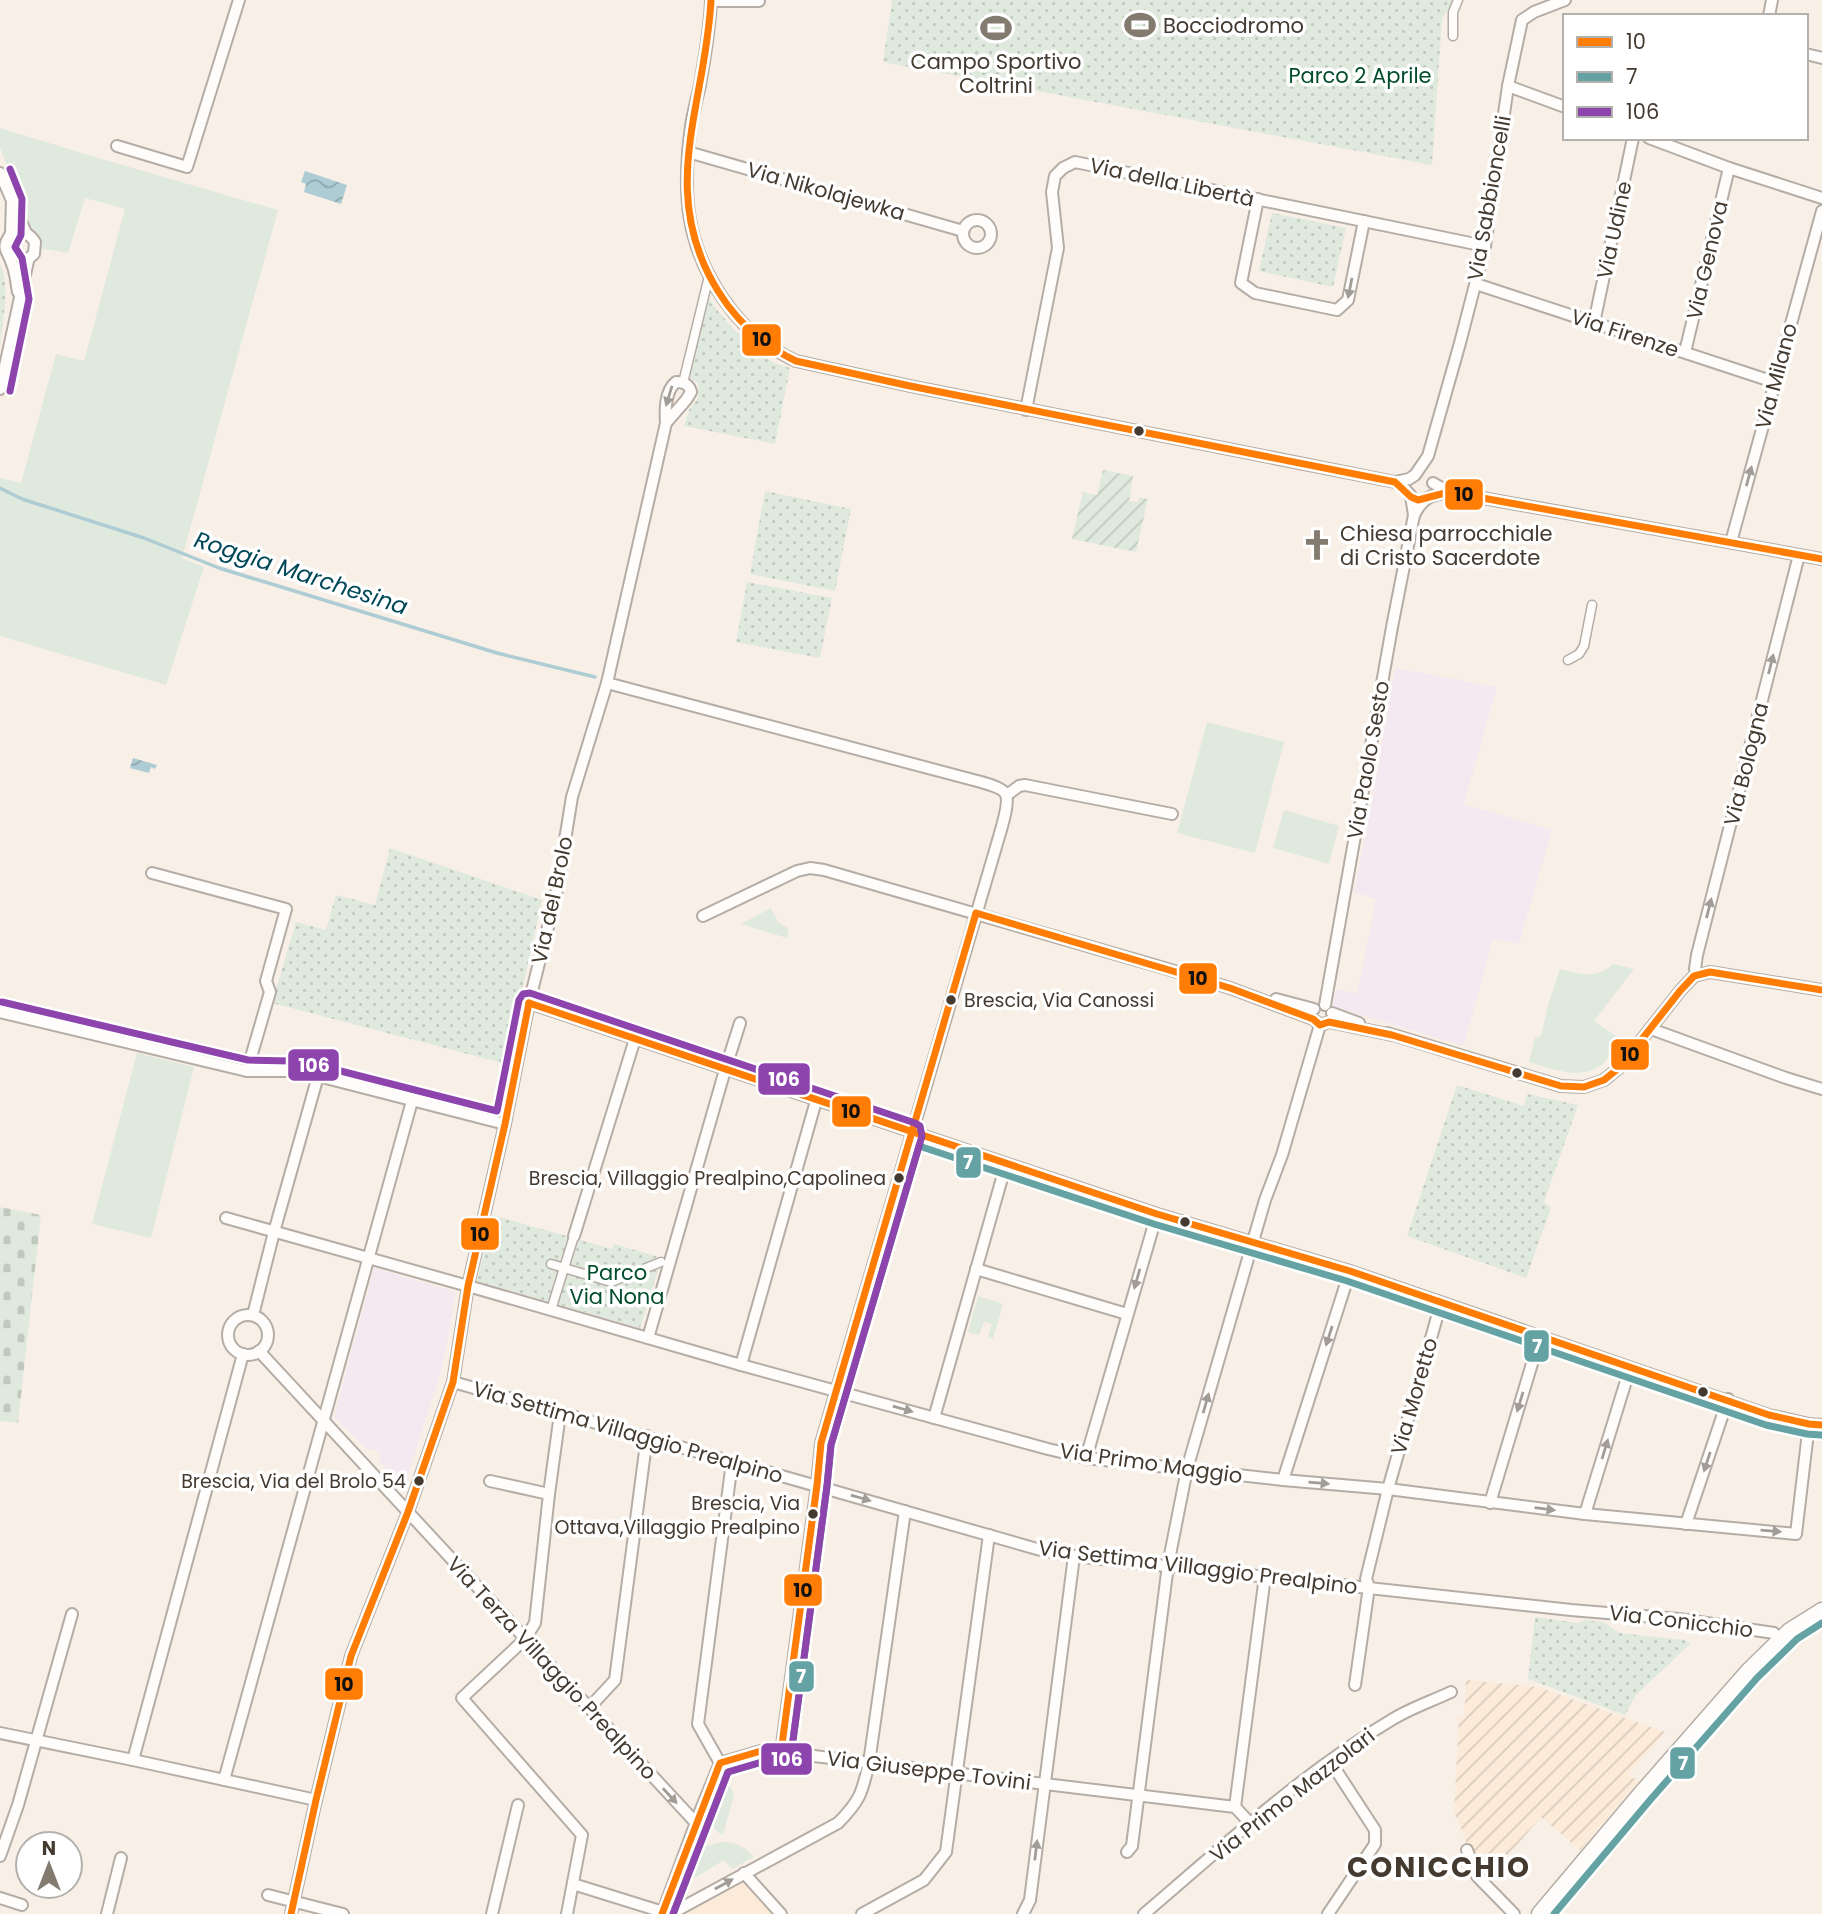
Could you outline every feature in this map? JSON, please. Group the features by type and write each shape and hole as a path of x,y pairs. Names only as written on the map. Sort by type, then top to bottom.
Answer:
{"main road":[{"path":"1777,1637 1822,1611"},
{"name":"Via Conicchio","path":"1539,1914 1777,1637"}],"street":[{"path":"117,146 187,167 239,0"},
{"path":"759,0 711,1 709,33 691,126 687,205 695,246 709,276 731,310 760,339 796,361 1026,410 1395,482 1422,474 1430,489"},
{"path":"1453,36 1453,12 1458,0"},
{"name":"Via Sabbioncelli","path":"1430,489 1428,456 1485,246 1508,86 1522,20 1564,0"},
{"path":"1508,86 1563,106"},
{"name":"Via Udine","path":"1594,323 1633,140"},
{"path":"1655,140 1822,198"},
{"name":"Via Nikolajewka","path":"688,152 963,231"},
{"name":"Via della Libertà","path":"1026,410 1058,248 1052,192 1055,176 1063,167 1075,162 1485,246"},
{"name":"Via Genova","path":"1685,352 1729,167"},
{"path":"0,173 35,248 28,261 0,389"},
{"path":"1258,199 1241,283 1255,293 1269,296 1337,310 1348,300 1364,221"},
{"path":"12,200 6,246 19,299"},
{"name":"Via Milano","path":"1731,542 1822,211"},
{"path":"6,246 19,232 26,233"},
{"path":"6,246 17,262 28,261"},
{"name":"Via del Brolo","path":"683,383 709,276"},
{"name":"Via Firenze","path":"1476,284 1774,382"},
{"name":"Via del Brolo","path":"291,1914 351,1656 408,1512 453,1382 468,1286 529,1003 556,895 572,797 607,683 666,423 665,409 670,388 676,382 683,383 691,392 666,423"},
{"name":"Via Sabbioncelli","path":"1412,477 1428,456"},
{"path":"1409,494 1407,485 1412,477"},
{"path":"1395,482 1418,500 1430,489"},
{"path":"1430,489 1822,559"},
{"name":"Via Paolo Sesto","path":"1127,1852 1132,1846 1168,1565 1187,1469 1322,1015 1414,515 1430,489"},
{"name":"Via Paolo Sesto","path":"1409,494 1414,515"},
{"name":"Via Bologna","path":"1697,975 1695,968 1698,955 1799,555"},
{"path":"1568,660 1580,654 1584,646 1592,605"},
{"path":"607,683 981,782 1004,791 1007,799"},
{"path":"781,1752 821,1443 1007,799 1019,786 1025,785 1172,814"},
{"path":"702,916 797,871 810,868 824,870 1561,1086 1584,1087 1604,1080 1620,1067 1680,991 1697,975 1710,972 1822,990"},
{"path":"152,873 286,909 266,981 270,992 247,1071"},
{"path":"529,1003 1157,1214 1350,1271 1769,1415 1822,1425"},
{"path":"0,1012 247,1071 290,1071 318,1076 505,1124"},
{"path":"648,1338 740,1023"},
{"path":"1651,1029 1822,1089"},
{"path":"551,1310 635,1039"},
{"path":"253,1315 318,1076"},
{"path":"224,1780 412,1101"},
{"path":"741,1365 816,1101"},
{"path":"934,1418 1006,1164"},
{"path":"1086,1458 1157,1214"},
{"name":"Via Primo Maggio","path":"226,1218 741,1365 1086,1458 1388,1489 1586,1514 1796,1534 1809,1424"},
{"path":"551,1264 611,1282 660,1262"},
{"path":"976,1269 1127,1314"},
{"path":"1283,1480 1350,1271"},
{"name":"Via Moretto","path":"1388,1489 1440,1303"},
{"path":"253,1315 264,1323 267,1341 259,1351 243,1354 230,1342 231,1324 241,1316 253,1315"},
{"path":"1490,1503 1540,1337"},
{"name":"Via Terza Villaggio Prealpino","path":"259,1351 695,1823"},
{"path":"133,1760 243,1354"},
{"path":"1586,1514 1630,1368"},
{"name":"Via Settima Villaggio Prealpino","path":"453,1382 1037,1549 1074,1556 1588,1610"},
{"path":"1686,1524 1728,1399"},
{"path":"560,1414 535,1623 525,1639 462,1698 582,1835 566,1914"},
{"path":"589,1708 615,1680 647,1436"},
{"path":"663,1913 720,1763 698,1724 732,1462"},
{"path":"490,1481 549,1494"},
{"path":"1355,1685 1369,1587 1366,1579 1388,1489"},
{"path":"573,1884 663,1913 674,1912 838,1823 856,1805 869,1763 905,1511"},
{"path":"862,1914 924,1880 946,1852 989,1535"},
{"path":"1023,1914 1030,1900 1074,1556"},
{"path":"1250,1823 1235,1807 1265,1576"},
{"name":"Via Conicchio","path":"1588,1610 1679,1619 1777,1637"},
{"path":"0,1856 19,1805 72,1614"},
{"name":"Via Primo Mazzolari","path":"1144,1914 1250,1823 1330,1761 1394,1718 1451,1692"},
{"path":"0,1733 316,1800"},
{"name":"Via Giuseppe Tovini","path":"720,1763 761,1751 781,1752 1235,1807"},
{"path":"1328,1914 1375,1844 1376,1829 1330,1761"},
{"path":"492,1914 518,1805"},
{"path":"1467,1850 1477,1877 1514,1914"},
{"path":"107,1914 121,1858"},
{"path":"744,1872 781,1914"},
{"path":"268,1895 344,1914"},
{"path":"0,1898 22,1905"}],"shaded area":[{"path":"1395,668 1497,687 1464,804 1552,830 1519,944 1493,938 1464,1046 1332,1006 1337,989 1357,994 1376,899 1354,892"},
{"path":"374,1268 456,1292 442,1369 404,1487 380,1462 379,1451 368,1450 334,1417"},
{"path":"1466,1680 1538,1687 1665,1732 1628,1775 1639,1781 1580,1850 1541,1817 1485,1882 1468,1850 1454,1813 1459,1717 1464,1717"},
{"path":"747,1881 775,1914 685,1914 743,1882"}],"green space":[{"name":"Parco 2 Aprile","path":"892,0 1453,0 1442,19 1432,165 883,62"},
{"path":"0,128 278,210 182,558 204,567 166,685 0,636 0,478 21,483 56,354 84,361 125,209 85,198 68,253 39,248 0,148"},
{"path":"1272,213 1346,228 1333,287 1259,271"},
{"path":"0,264 5,294 0,348"},
{"path":"707,298 734,330 772,362 790,368 775,444 684,426 689,410 698,398 698,383 690,378"},
{"path":"1103,470 1133,476 1129,501 1138,502 1139,497 1148,499 1136,552 1072,539 1083,492 1097,495"},
{"path":"765,491 851,509 835,591 750,574"},
{"path":"747,582 832,598 820,658 736,642"},
{"path":"1207,722 1284,742 1255,853 1177,833"},
{"path":"1284,810 1339,826 1329,864 1273,848"},
{"path":"390,848 542,900 506,1064 272,1003 296,922 326,930 336,895 375,905"},
{"path":"771,908 778,922 789,929 787,938 741,924"},
{"path":"1613,964 1634,969 1594,1021 1622,1040 1606,1061 1583,1073 1556,1070 1529,1062 1535,1037 1542,1033 1560,969 1594,974"},
{"path":"137,1053 194,1067 151,1238 92,1224"},
{"path":"1457,1085 1524,1106 1527,1094 1578,1105 1544,1202 1551,1208 1526,1278 1407,1236"},
{"path":"0,1207 41,1215 18,1423 0,1421"},
{"name":"Parco Via Nona","path":"492,1215 612,1249 614,1244 662,1258 640,1328 477,1281"},
{"path":"978,1296 1003,1304 993,1339 988,1337 992,1324 984,1322 979,1335 968,1332"},
{"path":"1535,1617 1579,1623 1584,1620 1604,1622 1619,1633 1691,1643 1636,1695 1625,1715 1528,1679"},
{"path":"723,1776 734,1794 723,1835 710,1823 718,1805 709,1799"},
{"path":"721,1842 739,1845 754,1857 732,1869 724,1860 689,1879 703,1847"}],"water":[{"path":"305,171 347,185 341,204 304,192 306,184 301,182"},
{"path":"133,758 157,765 155,769 151,767 149,773 130,768"}],"waterway":[{"name":"Roggia Marchesina","path":"0,488 22,499 144,538 219,568 497,653 595,677"},
{"path":"1656,1790 1663,1781"}],"transit line":[{"name":"10","path":"711,0 689,147 687,182 690,218 700,254 725,302 752,332 796,361 1395,482 1418,500 1449,492 1822,559"},
{"name":"106","path":"10,169 22,199 21,235 15,247 22,258 29,299 10,391"},
{"name":"10","path":"976,913 1230,988 1313,1019 1320,1025 1329,1022 1392,1035 1561,1086 1584,1087 1604,1080 1620,1067 1694,976 1710,972 1822,990"},
{"name":"10","path":"781,1752 821,1443 976,913"},
{"name":"106","path":"2,1002 248,1060 291,1061 321,1066 497,1111 519,1000 523,994 530,993 920,1126 922,1136 831,1445 791,1755 784,1762 762,1762 728,1772 673,1914"},
{"name":"10","path":"529,1003 1157,1214 1350,1271 1769,1415 1822,1425"},
{"name":"10","path":"291,1914 351,1656 408,1512 453,1382 468,1286 529,1003"},
{"name":"7","path":"673,1914 728,1772 762,1762 784,1762 791,1755 831,1445 919,1146 1154,1224 1347,1281 1766,1425 1821,1435"},
{"name":"7","path":"1554,1914 1757,1678 1797,1639 1822,1623"},
{"name":"10","path":"662,1914 720,1763 761,1751 781,1752"}],"place":[{"name":"Bocciodromo","path":"1140,25"},
{"name":"Campo Sportivo Coltrini","path":"996,28"},
{"name":"Chiesa parrocchiale di Cristo Sacerdote","path":"1317,545"},
{"name":"Brescia, Via Canossi","path":"951,1000"},
{"name":"Brescia, Villaggio Prealpino,Capolinea","path":"899,1178"},
{"name":"Brescia, Via del Brolo 54","path":"419,1481"},
{"name":"Brescia, Via Ottava,Villaggio Prealpino","path":"813,1514"}],"district":[{"name":"CONICCHIO","path":"1439,1867"}]}
